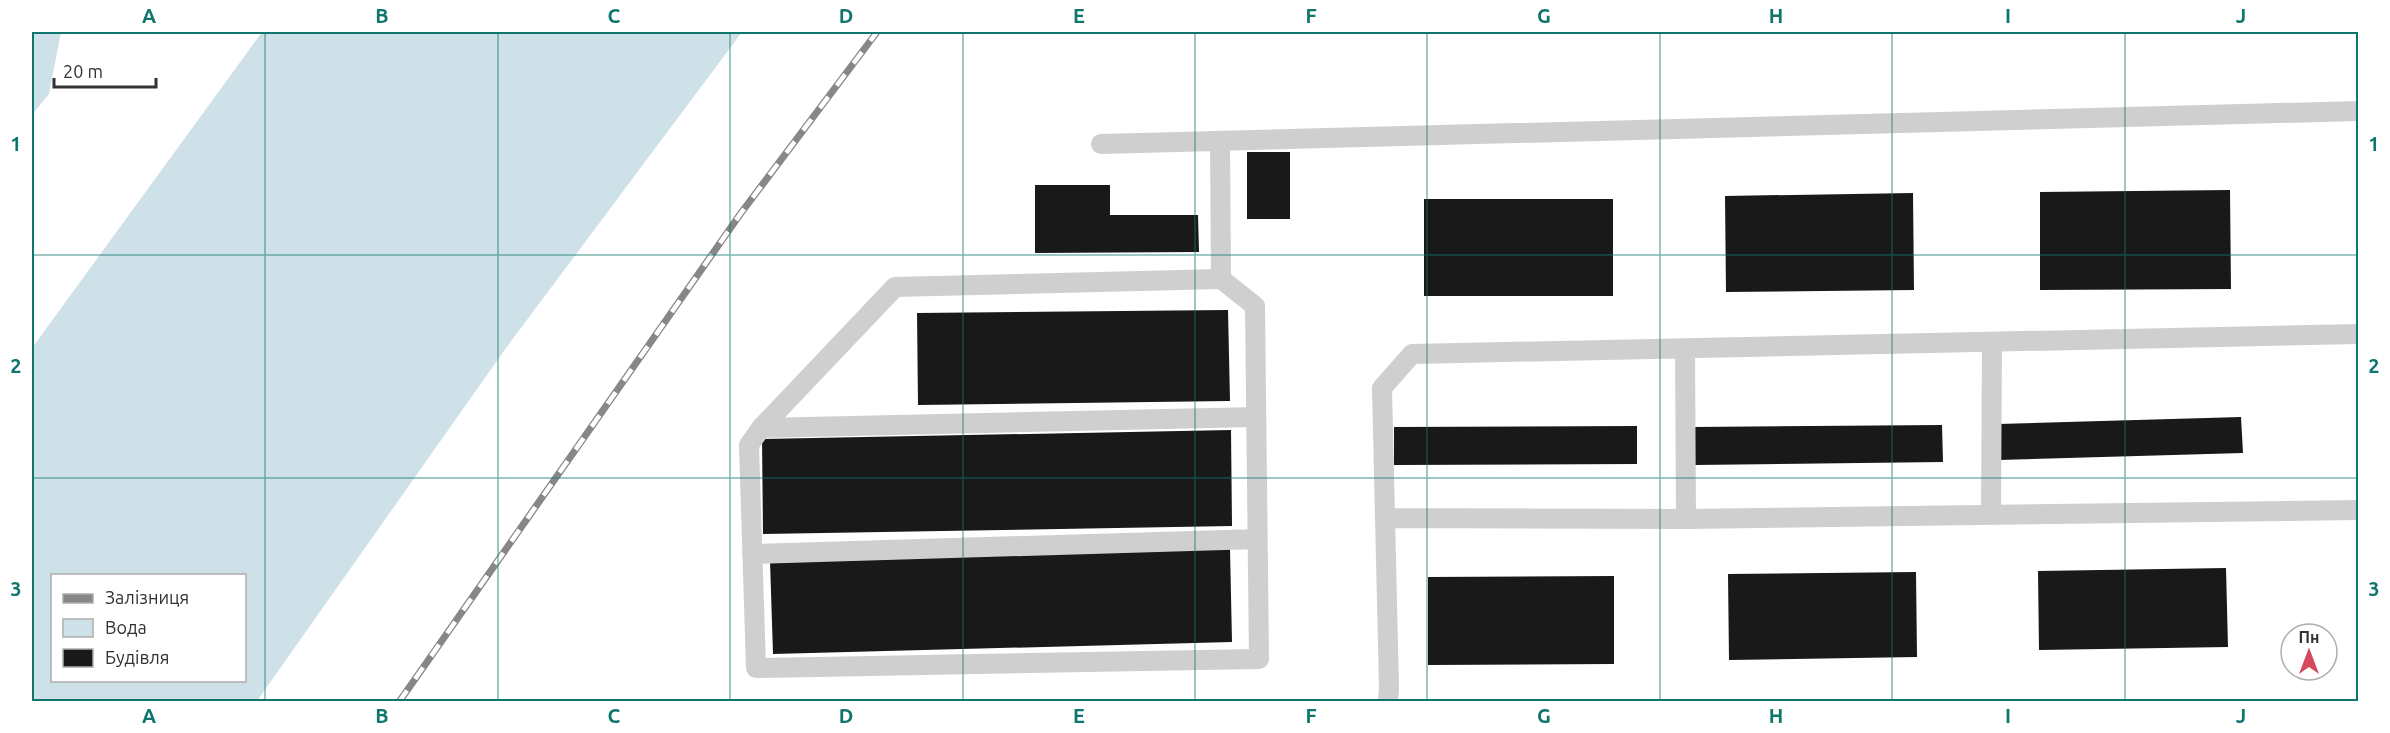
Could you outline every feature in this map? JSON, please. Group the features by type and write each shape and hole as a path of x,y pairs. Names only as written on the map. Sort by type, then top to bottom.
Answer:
{"lane":[{"path":"1101,144 2358,111"},
{"path":"1220,141 1221,279"},
{"path":"1221,279 1255,306 1256,417 1259,660 756,668 749,444 761,428 894,287 1221,279"},
{"path":"1388,702 1382,388 1412,354 2358,334"},
{"path":"1991,515 1992,342"},
{"path":"1685,349 1686,519"},
{"path":"761,428 1256,417"},
{"path":"1385,518 1686,519 2358,510"},
{"path":"752,554 1258,539"}],"water":[{"path":"32,32 61,32 49,94 32,115"},
{"path":"262,32 742,32 506,348 257,701 32,701 32,348"}],"building":[{"path":"1247,152 1290,152 1290,219 1247,219"},
{"path":"1035,185 1110,185 1110,215 1198,215 1199,252 1035,253"},
{"path":"2230,190 2231,289 2040,290 2040,192"},
{"path":"1913,193 1914,290 1726,292 1725,196"},
{"path":"1424,199 1613,199 1613,296 1424,296"},
{"path":"1228,310 1230,401 918,405 917,313"},
{"path":"2241,417 2243,453 1999,460 1998,424"},
{"path":"1942,425 1943,462 1694,465 1693,427"},
{"path":"1637,426 1637,464 1394,465 1394,427"},
{"path":"1231,430 1232,526 763,534 762,439"},
{"path":"1230,549 1232,642 773,654 770,561"},
{"path":"2226,568 2228,647 2039,650 2038,571"},
{"path":"1916,572 1917,657 1729,660 1728,574"},
{"path":"1614,576 1614,664 1428,665 1428,577"}],"railway":[{"path":"399,702 741,213 877,32"}]}
